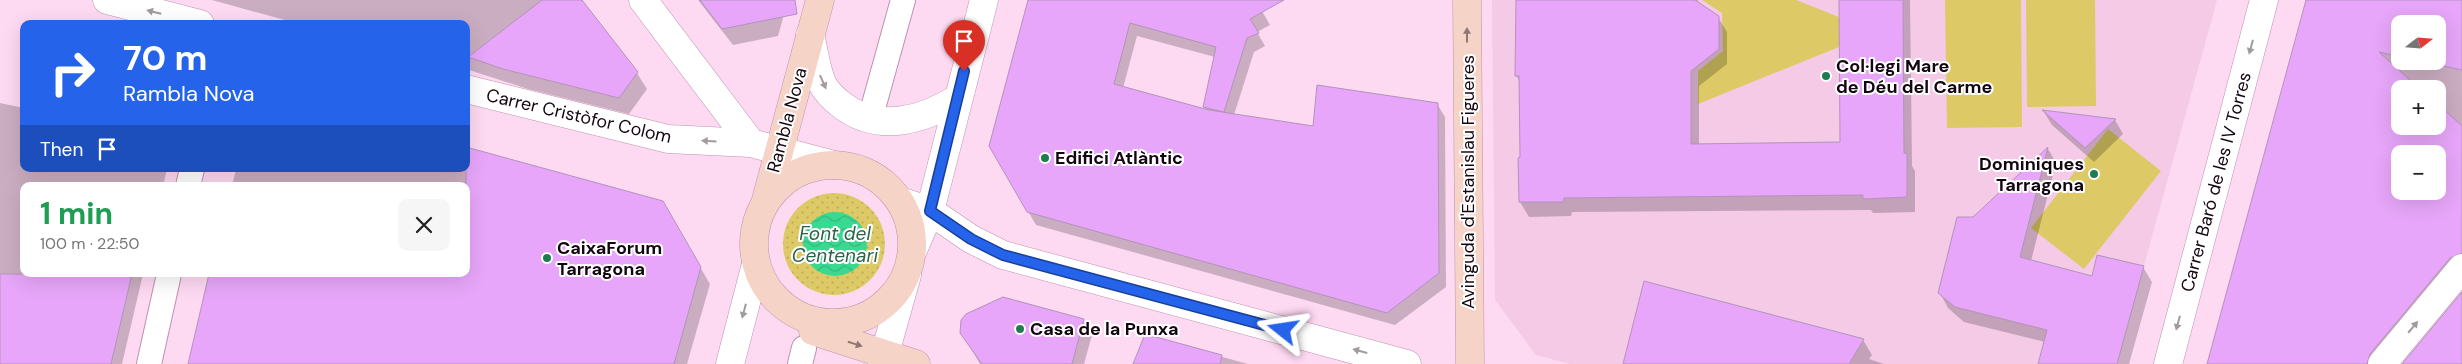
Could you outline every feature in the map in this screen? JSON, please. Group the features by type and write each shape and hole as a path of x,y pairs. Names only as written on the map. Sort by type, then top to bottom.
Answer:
{"main road":[{"name":"Rambla Nova","path":"765,204 820,0"},
{"name":"Avinguda d'Estanislau Figueres","path":"1467,0 1470,364"},
{"path":"798,316 831,324 852,322 874,313 894,296 910,262 910,224 900,201 887,186 872,174 853,167 834,165 807,169 783,183 765,204 757,223 754,243 756,264 765,285 779,303 798,316 809,330 884,359 916,364"}],"street":[{"path":"107,0 184,20"},
{"path":"644,0 751,143"},
{"path":"870,119 903,0"},
{"path":"884,359 910,262 930,211 957,98 984,0"},
{"name":"Carrer Baró de les IV Torres","path":"2168,364 2264,0"},
{"name":"Rambla Nova","path":"810,35 822,84 834,99 853,113 870,119 911,120 935,112 957,98"},
{"name":"Carrer Cristòfor Colom","path":"470,91 668,139 751,143 780,149 834,165"},
{"path":"900,201 930,211 971,239 1003,255 1407,364"},
{"path":"730,364 756,264"},
{"path":"2382,364 2462,268"},
{"path":"149,364 168,277"}],"shaded area":[{"path":"1492,0 2217,0 2117,364 1570,364 1536,355 1495,300"},
{"path":"1702,0 1796,0 1839,17 1839,47 1698,104 1698,71 1723,51 1722,13"},
{"path":"1945,0 2021,0 2022,127 1947,128"},
{"path":"2026,0 2095,0 2096,106 2027,107"},
{"path":"2108,129 2161,171 2084,269 2031,228"},
{"path":"834,193 853,197 870,208 881,225 885,244 881,263 870,280 853,291 834,295 815,291 798,280 787,263 783,244 787,225 798,208 815,197"}],"water":[{"name":"Font del Centenari","path":"835,212 853,218 861,226 867,244 861,262 853,270 835,276 817,270 809,262 803,244 809,226 817,218"}],"building":[{"path":"542,0 582,0 638,72 619,98 503,69 470,58 470,55"},
{"path":"700,0 795,0 797,14 722,29"},
{"path":"1028,0 1284,0 1250,19 1259,33 1247,38 1224,112 1203,107 1216,47 1130,23 1114,84 1209,110 1313,126 1317,85 1438,103 1439,273 1387,313 1027,212 989,146"},
{"path":"1516,0 1695,0 1719,16 1719,49 1691,71 1691,144 1840,142 1839,0 1903,0 1904,153 1907,154 1907,197 1863,199 1863,195 1564,198 1563,202 1519,202 1519,76 1515,76"},
{"path":"2306,0 2462,0 2462,70 2446,67 2446,15 2391,15 2391,55 2379,52 2391,63 2391,70 2399,70 2410,80 2391,80 2391,135 2446,135 2446,111 2462,126 2462,253 2450,258 2370,354 2367,364 2207,364"},
{"path":"2042,110 2116,119 2085,148"},
{"path":"2048,147 2020,257 2092,276 2097,255 2144,266 2117,364 2038,364 2047,330 1955,307 1938,293 1957,217 1973,217"},
{"path":"470,148 663,201 701,267 674,364 188,364 208,277 470,277 470,182 466,182 466,172 470,172"},
{"path":"0,274 20,274 20,277 131,277 111,364 0,364"},
{"path":"1644,281 1864,339 1849,364 1623,364"},
{"path":"2462,292 2462,364 2402,364"},
{"name":"Casa de la Punxa","path":"1003,297 1084,319 1072,364 982,364 960,333 961,320 966,314"},
{"path":"1145,334 1222,355 1220,364 1133,364"}],"place":[{"name":"Col·legi Mare de Déu del Carme","path":"1826,76"},
{"name":"Edifici Atlàntic","path":"1045,158"},
{"name":"Dominiques Tarragona","path":"2094,174"},
{"name":"CaixaForum Tarragona","path":"547,258"},
{"name":"Casa de la Punxa","path":"1020,329"}],"route":[{"path":"964,71 930,211 971,239 1003,255 1283,330"}]}
